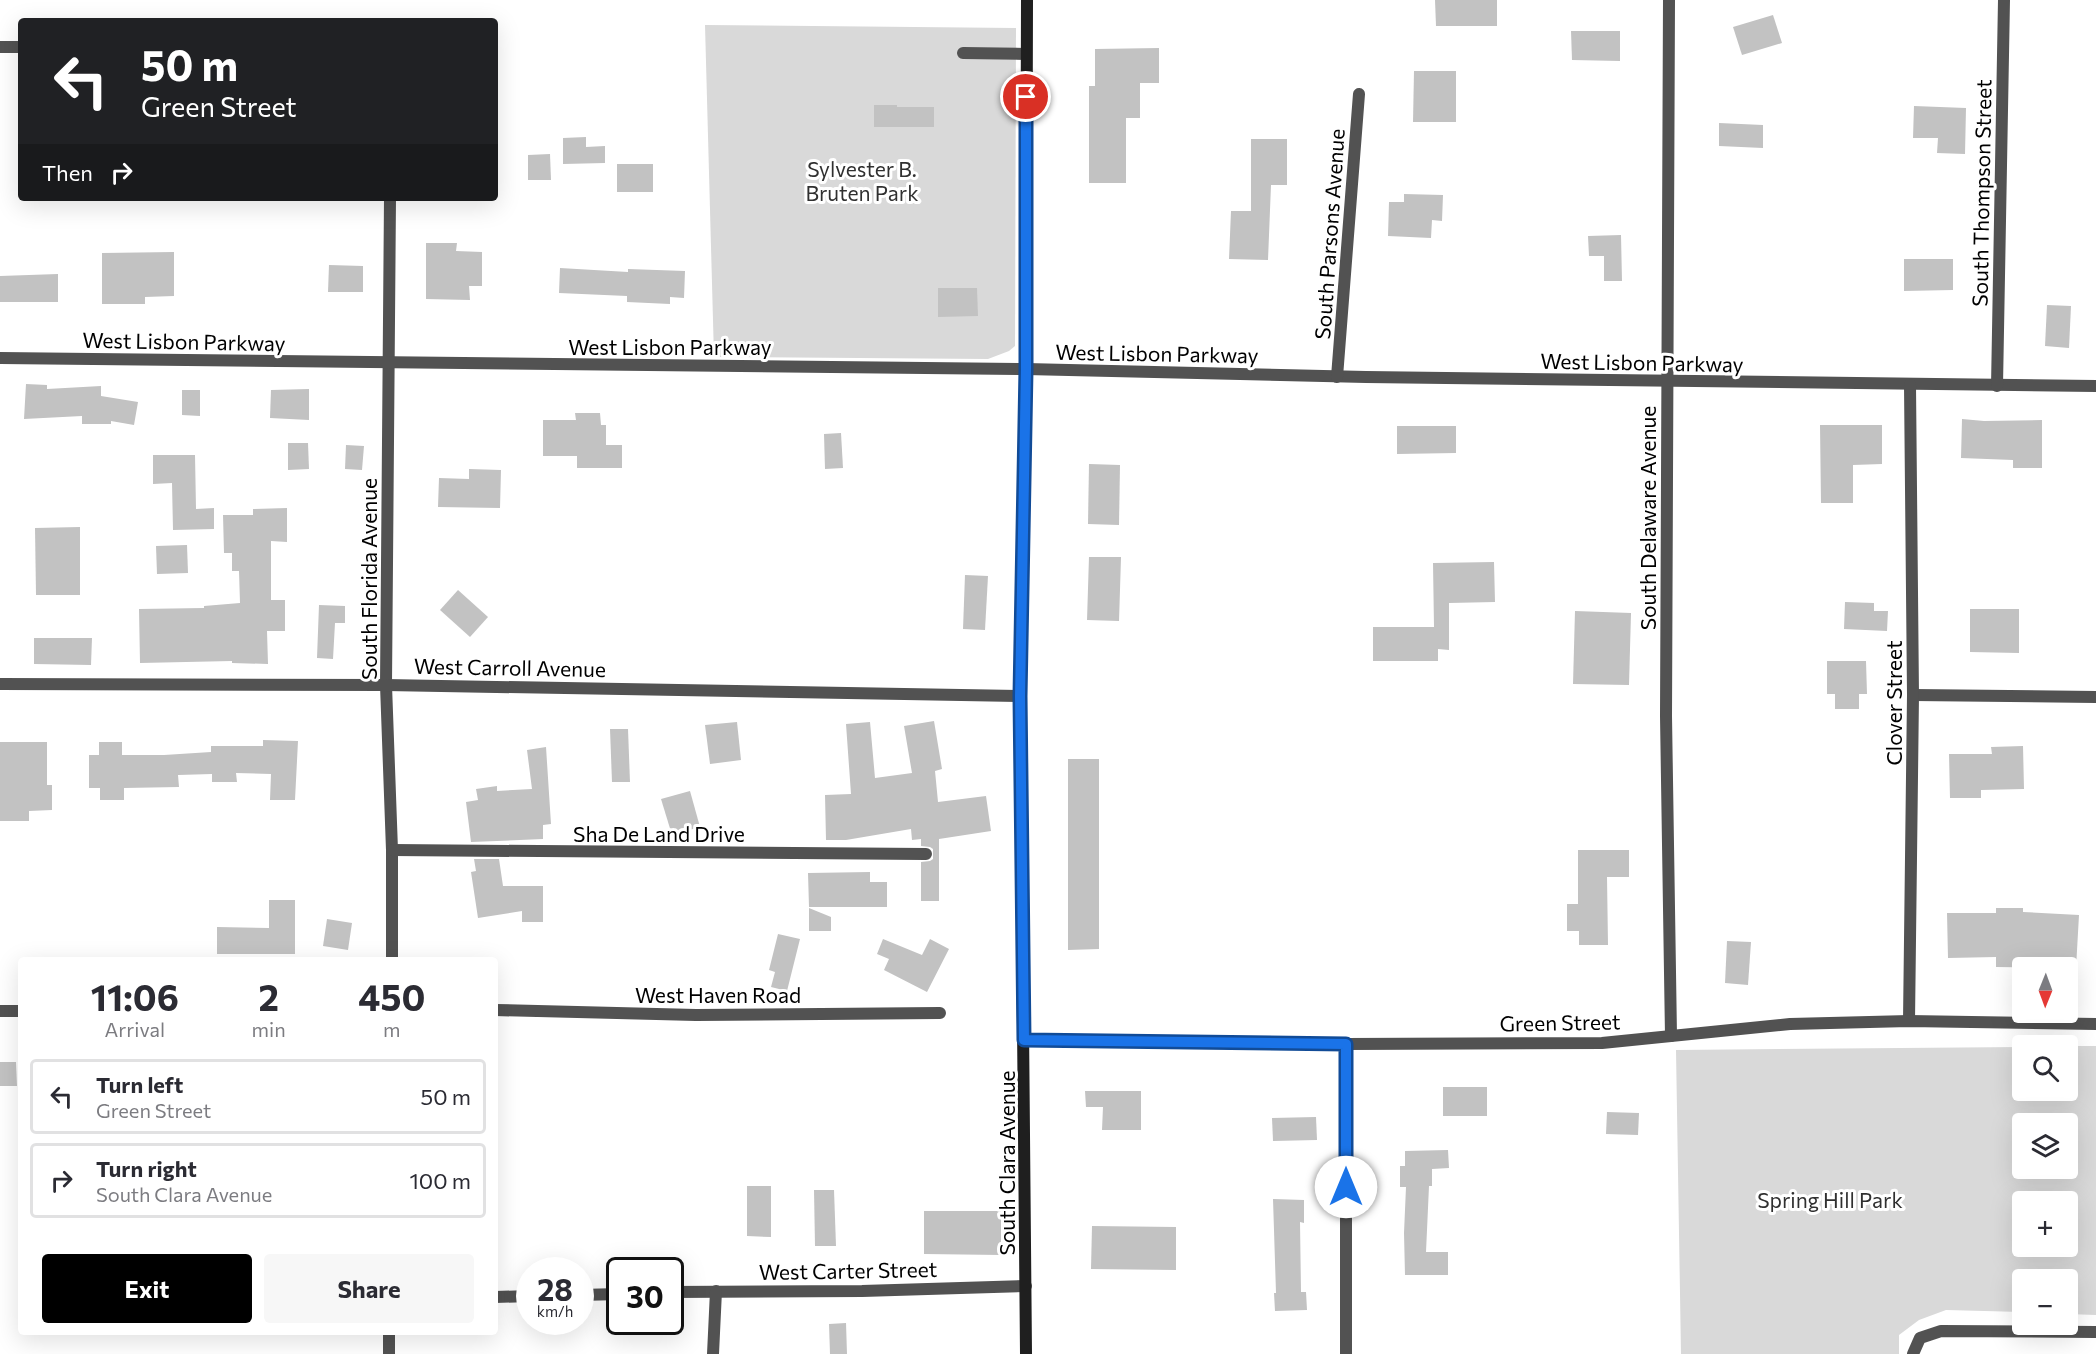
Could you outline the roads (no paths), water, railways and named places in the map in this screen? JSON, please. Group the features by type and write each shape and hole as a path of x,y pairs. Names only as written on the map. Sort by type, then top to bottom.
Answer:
{"street":[{"name":"South Clara Avenue","path":"1026,1354 1020,696 1026,369 1027,0"},
{"name":"South Delaware Avenue","path":"1669,0 1666,716 1671,1036"},
{"name":"South Thompson Street","path":"1997,386 2004,0"},
{"path":"0,47 18,47"},
{"path":"963,53 1026,54"},
{"name":"South Parsons Avenue","path":"1337,377 1359,94"},
{"name":"South Florida Avenue","path":"390,201 386,685 392,850 392,957"},
{"name":"West Lisbon Parkway","path":"0,358 388,364 1026,369 1337,377 2096,386"},
{"name":"Clover Street","path":"1909,1021 1913,695 1910,385"},
{"name":"West Carroll Avenue","path":"0,684 386,685 1020,696"},
{"path":"1913,695 2096,697"},
{"name":"Sha De Land Drive","path":"392,850 926,854"},
{"name":"West Haven Road","path":"498,1010 696,1015 940,1013"},
{"path":"0,1011 18,1011"},
{"name":"Green Street","path":"1024,1040 1346,1044 1602,1043 1790,1023 1909,1021 2096,1024"},
{"path":"1346,1044 1346,1354"},
{"name":"West Carter Street","path":"684,1292 862,1291 1026,1286"},
{"path":"713,1354 716,1291"},
{"path":"498,1297 516,1296"},
{"path":"1914,1354 1920,1338 1941,1331 2096,1332"},
{"path":"389,1335 389,1354"}],"park label":[{"name":"Sylvester B. Bruten Park","path":"862,180"},
{"name":"Spring Hill Park","path":"1830,1199"}]}
